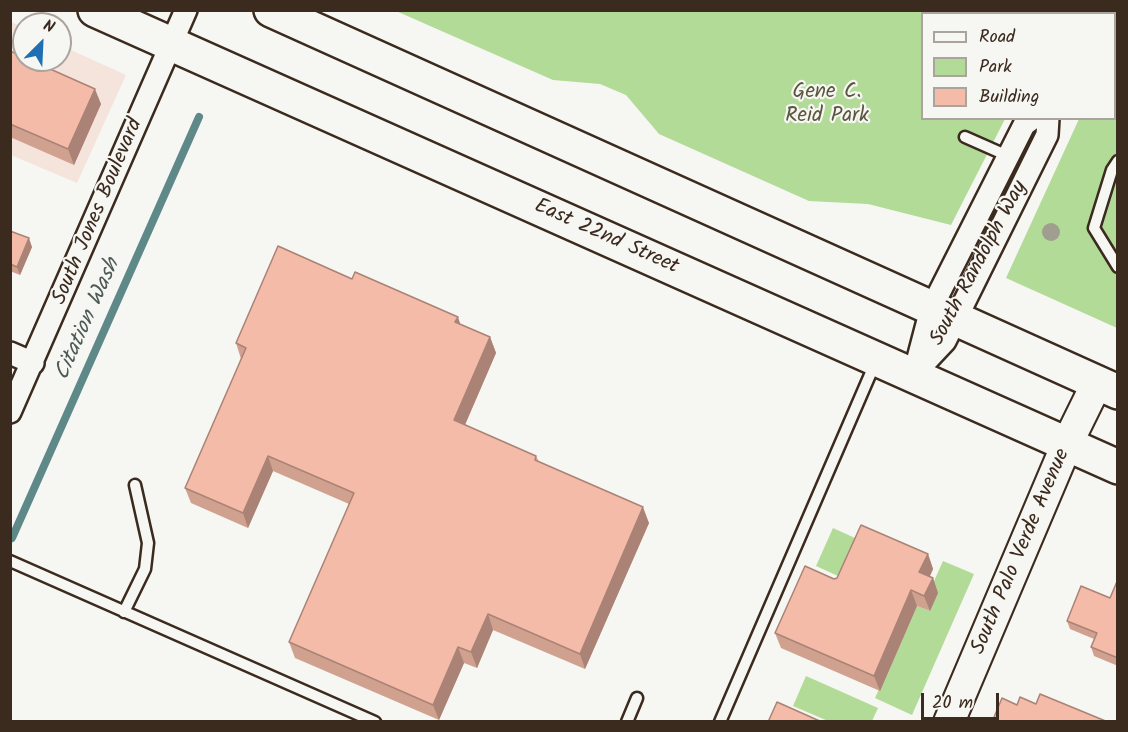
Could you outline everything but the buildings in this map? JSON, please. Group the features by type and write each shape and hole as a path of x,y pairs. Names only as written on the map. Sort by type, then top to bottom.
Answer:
{"main road":[{"name":"East 22nd Street","path":"94,10 1118,467"},
{"path":"271,10 1107,387"}],"street":[{"name":"South Jones Boulevard","path":"10,412 186,10"},
{"name":"South Randolph Way","path":"914,374 943,314 1008,156 1023,125 1030,120"},
{"name":"South Randolph Way","path":"943,314 1047,135 1048,120"},
{"path":"10,353 33,363"},
{"name":"South Palo Verde Avenue","path":"949,722 1067,444 1107,387"}],"lane":[{"path":"965,137 1008,156"},
{"path":"1118,161 1112,170 1094,228 1118,267"},
{"path":"720,722 877,358"},
{"path":"124,612 144,569 148,543 135,485"},
{"path":"10,561 375,722"},
{"path":"627,722 637,698"}],"shaded area":[{"path":"11,22 12,72 72,72 72,50 126,75 77,183 11,155"}],"green space":[{"name":"Gene C. Reid Park","path":"396,11 1060,11 921,12 921,120 1004,120 951,225 868,204 809,201 659,134 626,95 600,84 553,80"},
{"path":"1117,34 1117,328 1006,278 1079,120 1116,120"},
{"path":"833,528 866,543 849,581 816,566"},
{"path":"943,561 974,574 912,715 875,698 917,606 930,611 930,590"},
{"path":"806,676 878,708 872,721 828,721 793,706"}],"waterway":[{"name":"Citation Wash","path":"12,538 199,117"}]}
